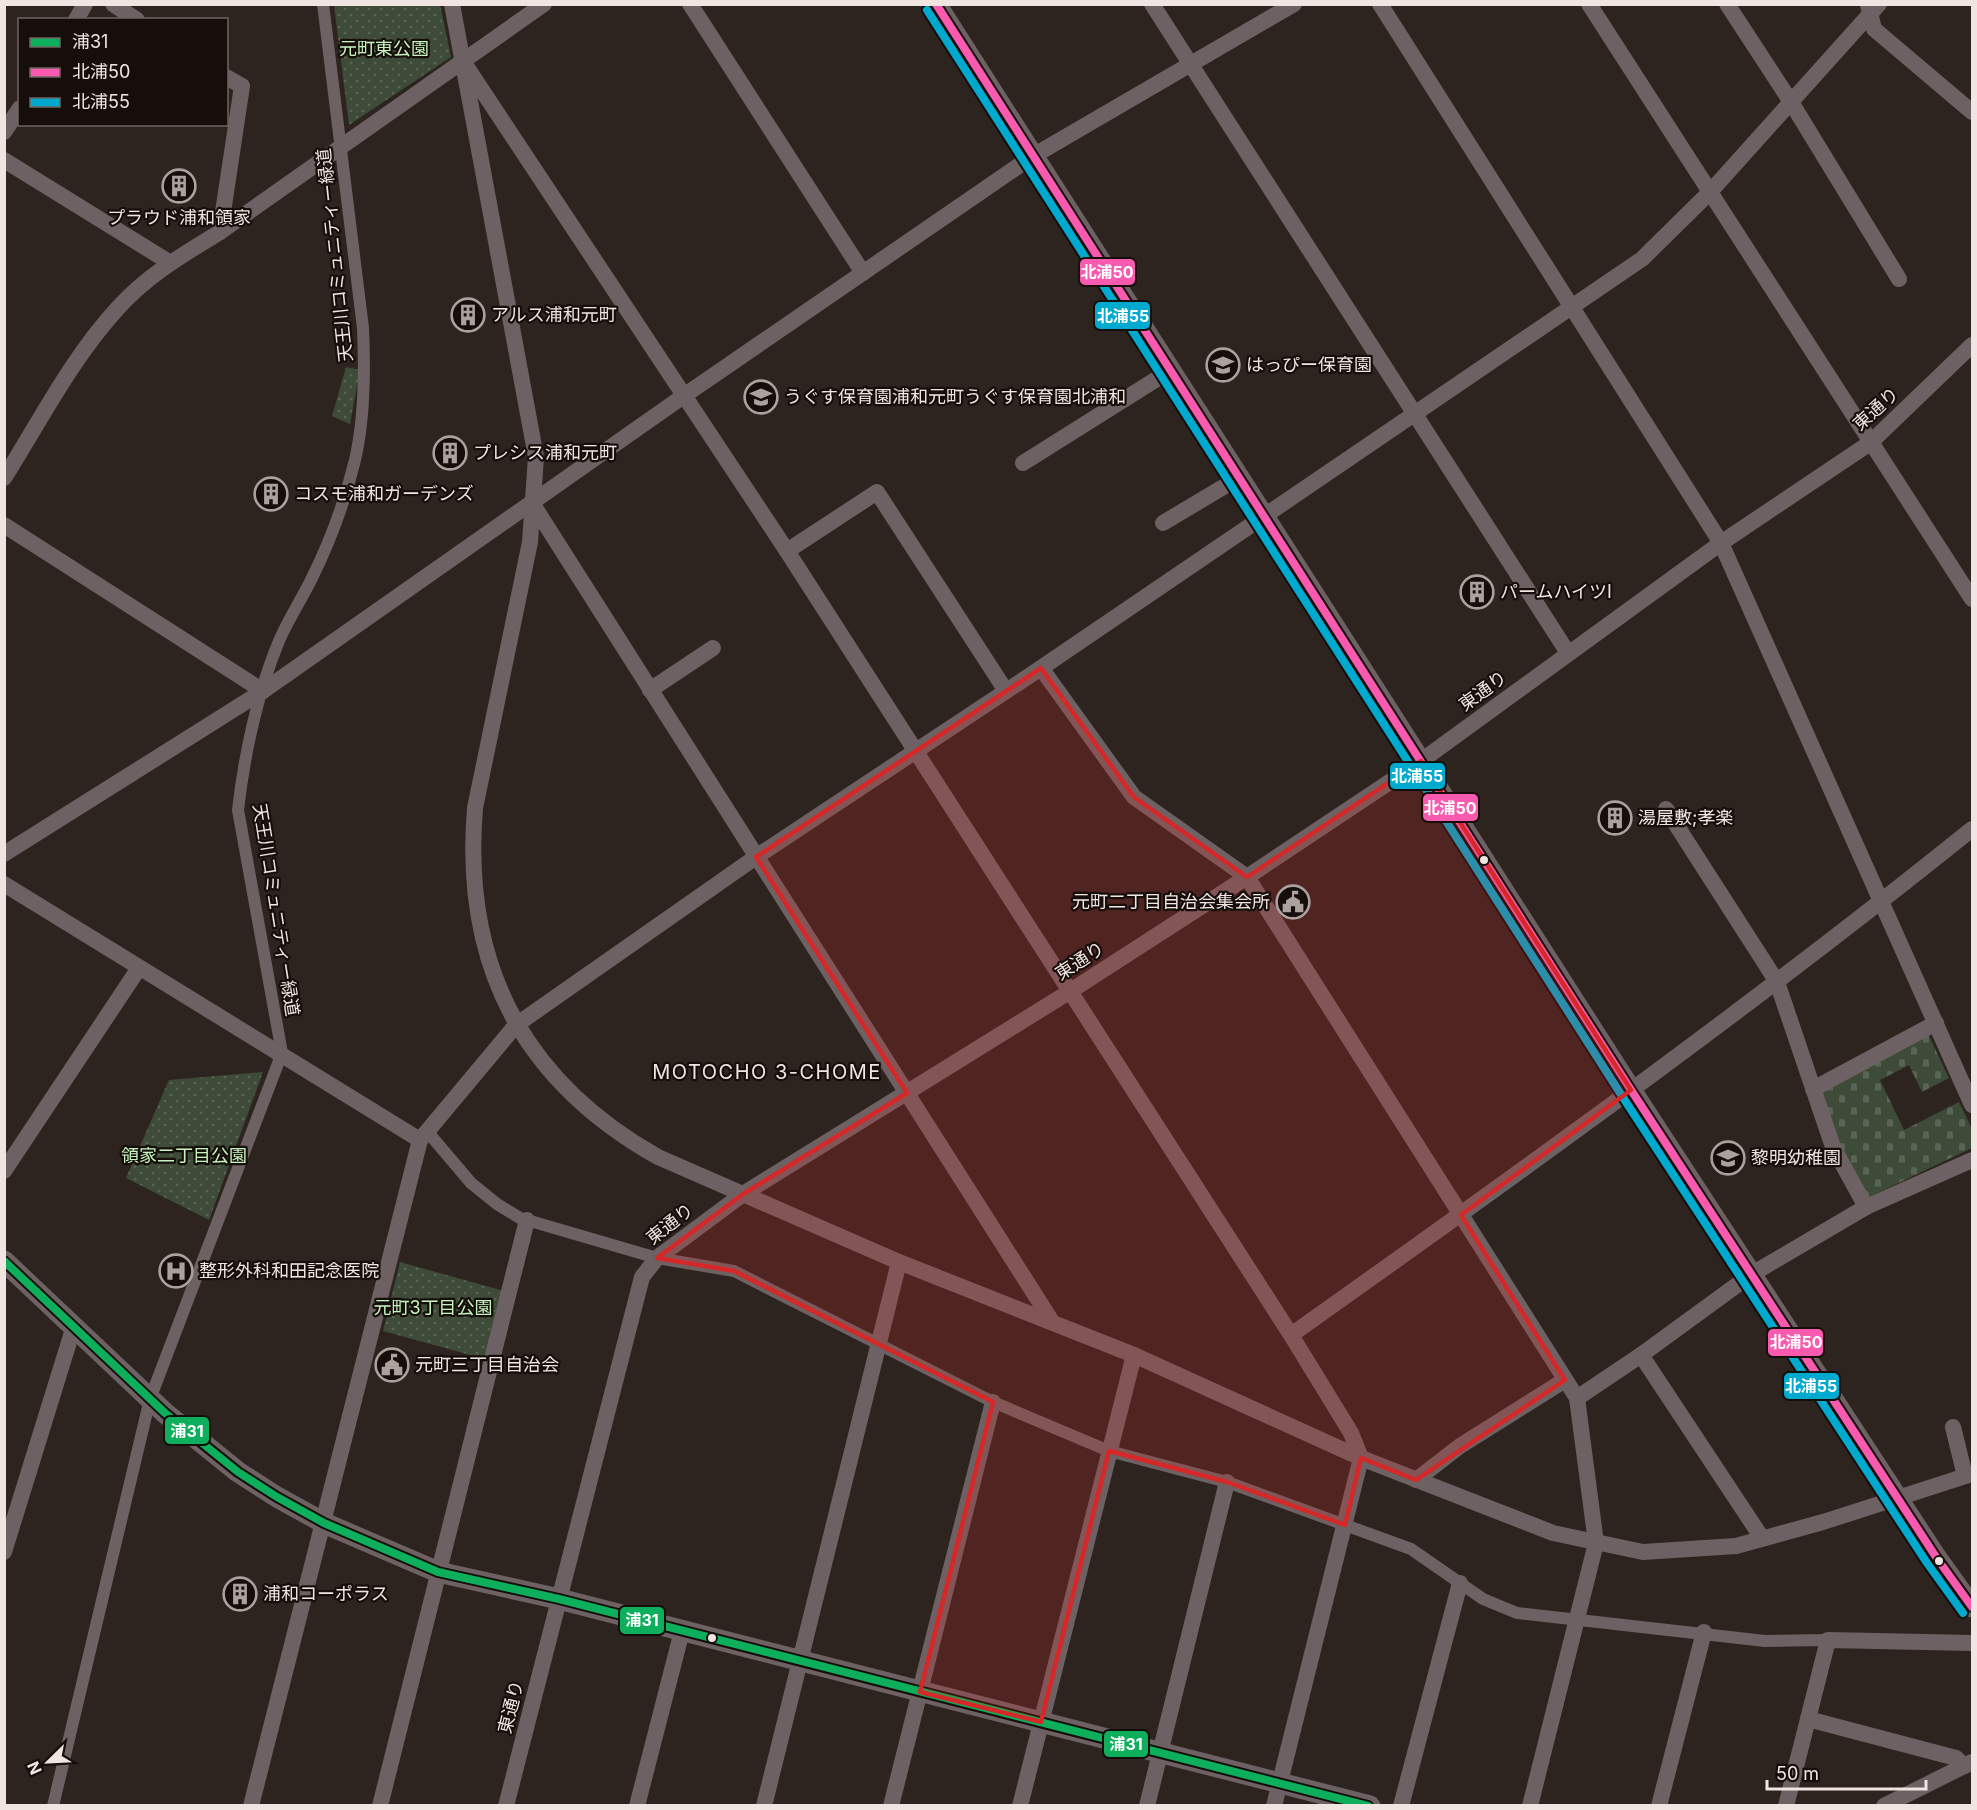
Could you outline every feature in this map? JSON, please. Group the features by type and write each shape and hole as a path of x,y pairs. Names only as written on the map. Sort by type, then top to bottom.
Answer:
{"street":[{"path":"76,18 85,4"},
{"path":"113,4 133,18"},
{"name":"天王川コミュニティー緑道","path":"282,1053 238,810 242,780 263,691 279,641 312,578 334,526 355,459 365,377 341,146 323,4"},
{"path":"452,4 536,457 530,542 481,776 472,845 477,911 482,936 497,983 516,1025 561,1083 625,1138 658,1157 899,1262 1051,1320 1134,1355 1362,1458 1511,1519 1553,1533 1643,1552 1736,1546 1969,1475 1953,1427"},
{"path":"4,478 86,348 117,308 170,262 220,232 544,4"},
{"path":"690,4 863,273"},
{"path":"936,4 1630,1090 1972,1607"},
{"path":"1152,4 1568,653"},
{"path":"4,854 263,691 685,395 1033,156 1294,4"},
{"path":"1380,4 1720,543 1972,1105"},
{"path":"1589,4 1972,599"},
{"path":"1727,4 1791,102 1899,279"},
{"path":"251,1806 423,1135 516,1025 756,857 1041,668 1642,260 1710,192 1872,8"},
{"path":"1872,8 1874,29 1972,112"},
{"path":"463,61 787,551 1291,1335 1351,1433 1362,1458 1274,1806"},
{"path":"220,232 242,86 228,77"},
{"path":"4,132 18,111"},
{"path":"4,160 170,262"},
{"name":"東通り","path":"506,1806 642,1277 657,1258 743,1194 1069,992 1421,761 1720,543 1870,443 1972,345"},
{"path":"1023,463 1171,370"},
{"path":"1163,523 1240,477"},
{"path":"787,551 877,492 1006,691"},
{"path":"532,502 1051,1320"},
{"path":"4,525 263,691"},
{"path":"650,690 713,648"},
{"path":"1041,668 1134,797 1247,877 1577,1398 1596,1543 1530,1806"},
{"path":"1666,809 1777,982 1833,1147 1866,1207"},
{"path":"1291,1335 1461,1215 1777,982 1972,829"},
{"path":"4,884 139,968 423,1135 471,1183 497,1204 527,1220 657,1258 734,1271 993,1402 1109,1451 1227,1482 1411,1549 1483,1599 1517,1612 1704,1632 1765,1641 1972,1643"},
{"path":"4,1171 139,968"},
{"path":"1813,1089 1936,1023"},
{"path":"53,1806 150,1399 210,1235 282,1053"},
{"path":"1577,1398 1641,1355 1752,1274 1866,1207 1972,1160"},
{"path":"380,1806 527,1220"},
{"path":"764,1806 899,1262"},
{"path":"6,1269 74,1326 150,1399 238,1472 324,1523 438,1572 559,1599 1370,1806"},
{"path":"4,1552 74,1326"},
{"path":"1020,1806 1134,1355"},
{"path":"1641,1355 1762,1538"},
{"path":"1416,1480 1460,1446 1565,1380"},
{"path":"891,1806 993,1402"},
{"path":"1147,1806 1227,1482"},
{"path":"1401,1806 1460,1582"},
{"path":"637,1806 682,1631"},
{"path":"1659,1806 1704,1632"},
{"path":"1786,1806 1828,1640"},
{"path":"1808,1719 1956,1758 1968,1764"},
{"path":"1884,1806 1968,1764"}],"highlighted area":[{"path":"1041,668 1134,797 1247,877 1421,761 1631,1090 1461,1215 1565,1380 1416,1480 1361,1458 1345,1525 1227,1482 1109,1451 1041,1722 920,1692 993,1402 734,1271 657,1258 743,1194 907,1093 756,857"}],"green space":[{"name":"元町東公園","path":"334,5 440,5 451,57 349,125"},
{"path":"346,367 360,370 350,424 332,416"},
{"path":"1928,1034 1949,1078 1922,1092 1909,1065 1880,1080 1904,1130 1959,1102 1972,1129 1972,1148 1867,1198 1838,1143 1822,1091"},
{"name":"領家二丁目公園","path":"263,1072 209,1220 126,1178 169,1080"},
{"name":"元町3丁目公園","path":"400,1262 504,1291 485,1359 383,1331"}],"transit line":[{"name":"北浦50","path":"936,4 1631,1090 1936,1557 1972,1607"},
{"name":"北浦55","path":"927,10 1622,1096 1927,1563 1963,1613"},
{"name":"浦31","path":"4,1261 165,1413 238,1472 324,1523 438,1572 559,1599 1368,1806"}],"place":[{"name":"プラウド浦和領家","path":"179,186"},
{"name":"アルス浦和元町","path":"468,315"},
{"name":"はっぴー保育園","path":"1223,365"},
{"name":"うぐす保育園浦和元町うぐす保育園北浦和","path":"761,397"},
{"name":"プレシス浦和元町","path":"450,453"},
{"name":"コスモ浦和ガーデンズ","path":"271,494"},
{"name":"パームハイツⅠ","path":"1477,592"},
{"name":"湯屋敷;孝楽","path":"1615,818"},
{"name":"元町二丁目自治会集会所","path":"1293,902"},
{"name":"黎明幼稚園","path":"1728,1158"},
{"name":"整形外科和田記念医院","path":"176,1271"},
{"name":"元町三丁目自治会","path":"392,1365"},
{"name":"浦和コーポラス","path":"240,1594"}],"district":[{"name":"MOTOCHO 3-CHOME","path":"767,1072"}]}
